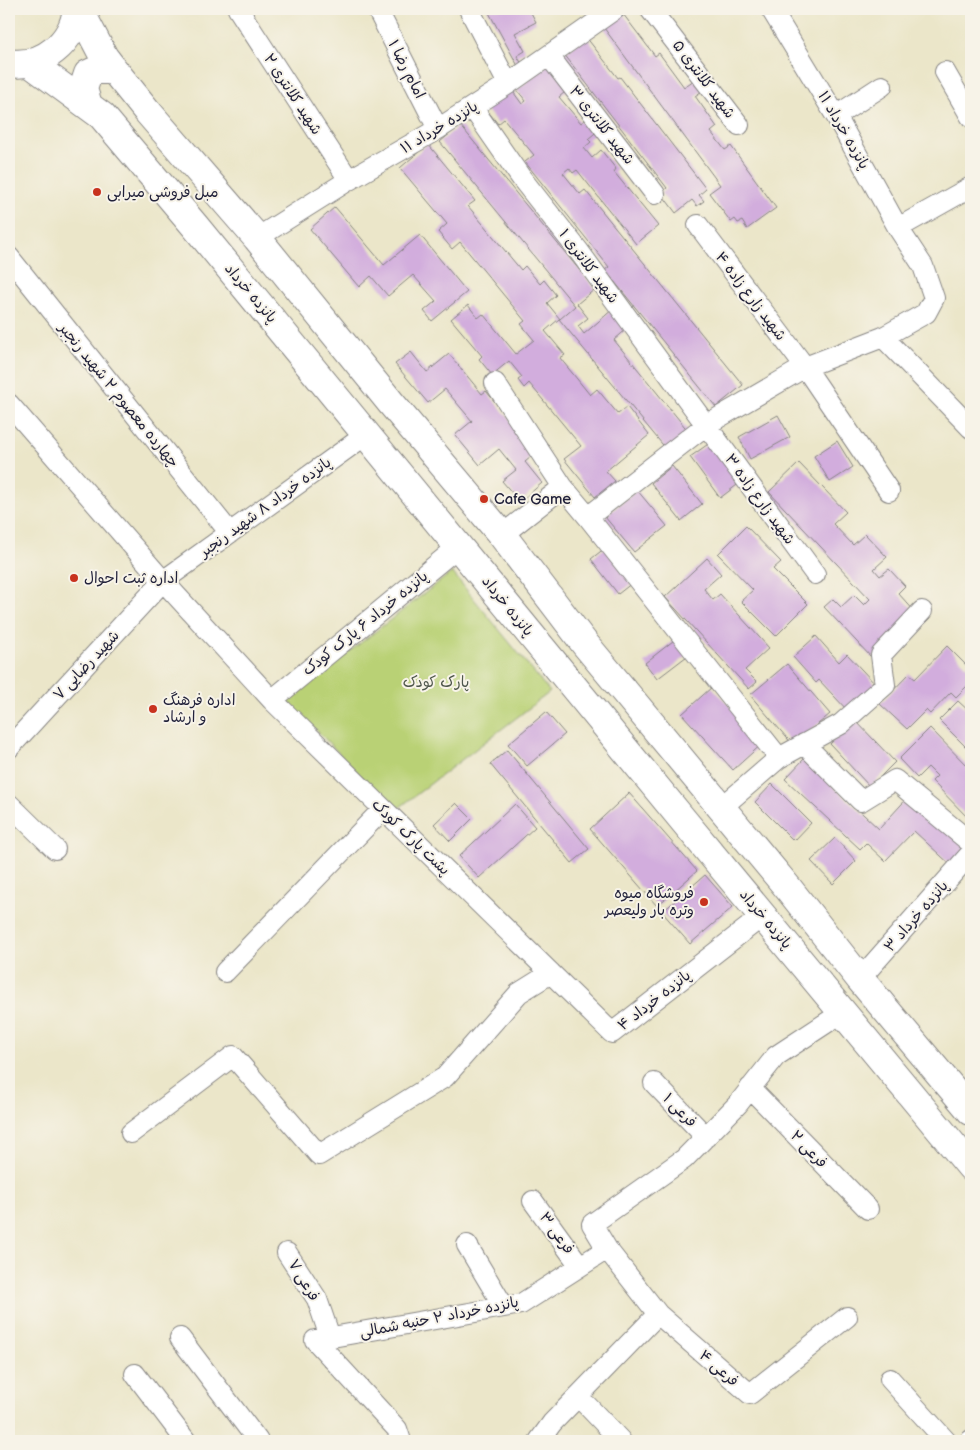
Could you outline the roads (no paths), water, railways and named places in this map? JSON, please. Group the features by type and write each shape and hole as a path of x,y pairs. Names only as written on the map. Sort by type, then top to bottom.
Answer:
{"main road":[{"path":"19,63 49,54 65,40 75,21 78,9"},
{"path":"78,9 104,57 146,111 257,238 390,403 502,535 585,644 971,1111"},
{"name":"پانزده خرداد","path":"19,63 88,105 102,116 367,434 971,1167"},
{"path":"88,105 83,89 88,74 97,70 114,70"}],"street":[{"name":"شهید کلانتری ۲","path":"238,9 349,180"},
{"name":"امام رضا ۱","path":"377,9 438,130"},
{"path":"469,9 508,84"},
{"name":"پانزده خرداد ۱۱","path":"257,238 349,180 438,130 616,9"},
{"name":"شهید کلانتری ۵","path":"650,9 739,125"},
{"name":"پانزده خرداد ۱۱","path":"588,517 706,425 805,367 883,337 926,313 934,298 923,266 898,228 836,116 771,9"},
{"name":"شهید کلانتری ۳","path":"549,56 655,194"},
{"path":"944,72 971,117"},
{"path":"836,116 882,86"},
{"name":"شهید کلانتری ۱","path":"472,107 522,179 578,250 706,425"},
{"path":"898,228 971,187"},
{"name":"شهید زارع زاده ۴","path":"698,225 805,367 889,491"},
{"name":"چهارده معصوم ۲ شهید رنجبر","path":"9,257 230,533"},
{"path":"883,337 971,428"},
{"path":"495,383 563,487 779,758"},
{"name":"پشت پارک کودک","path":"9,404 163,581 272,700 551,973"},
{"name":"شهید زارع زاده ۳","path":"706,425 815,574"},
{"name":"پانزده خرداد ۸ شهید رنجبر","path":"163,581 367,434"},
{"path":"502,535 563,487"},
{"name":"پانزده خرداد ۶ پارک کودک","path":"272,700 459,546"},
{"name":"شهید رضایی ۷","path":"9,748 163,581"},
{"path":"721,808 779,758 842,724 885,685 881,655 922,611"},
{"path":"804,744 861,801 895,780 971,843"},
{"path":"9,804 55,849"},
{"path":"225,972 383,809"},
{"name":"پانزده خرداد ۳","path":"860,979 971,853"},
{"name":"پانزده خرداد ۴","path":"551,973 612,1033 764,915"},
{"path":"131,1133 233,1056 319,1155 445,1077 519,993 551,973"},
{"path":"607,1249 592,1224 684,1159 738,1104 776,1056 843,1012"},
{"name":"فرعی ۱","path":"654,1083 706,1137"},
{"name":"فرعی ۲","path":"750,1088 868,1209"},
{"name":"فرعی ۳","path":"533,1201 580,1266"},
{"path":"467,1245 504,1307"},
{"name":"پانزده خرداد ۲ حنیه شمالی","path":"323,1338 521,1304 607,1249"},
{"name":"فرعی ۴","path":"607,1249 658,1314 750,1394 847,1317"},
{"name":"فرعی ۷","path":"287,1253 318,1299 323,1338"},
{"path":"539,1441 552,1423 658,1314"},
{"path":"180,1338 258,1441"},
{"path":"323,1338 396,1429 401,1441"},
{"path":"135,1374 186,1441"},
{"path":"890,1379 946,1441"},
{"path":"578,1396 621,1441"}],"place":[{"name":"مبل فروشی میرابی","path":"97,192"},
{"name":"Cafe Game","path":"484,499"},
{"name":"اداره ثبت احوال","path":"74,578"},
{"name":"اداره فرهنگ و ارشاد","path":"153,709"},
{"name":"فروشگاه میوه وتره بار ولیعصر","path":"704,902"}],"park label":[{"name":"پارک کودک","path":"436,682"}]}
